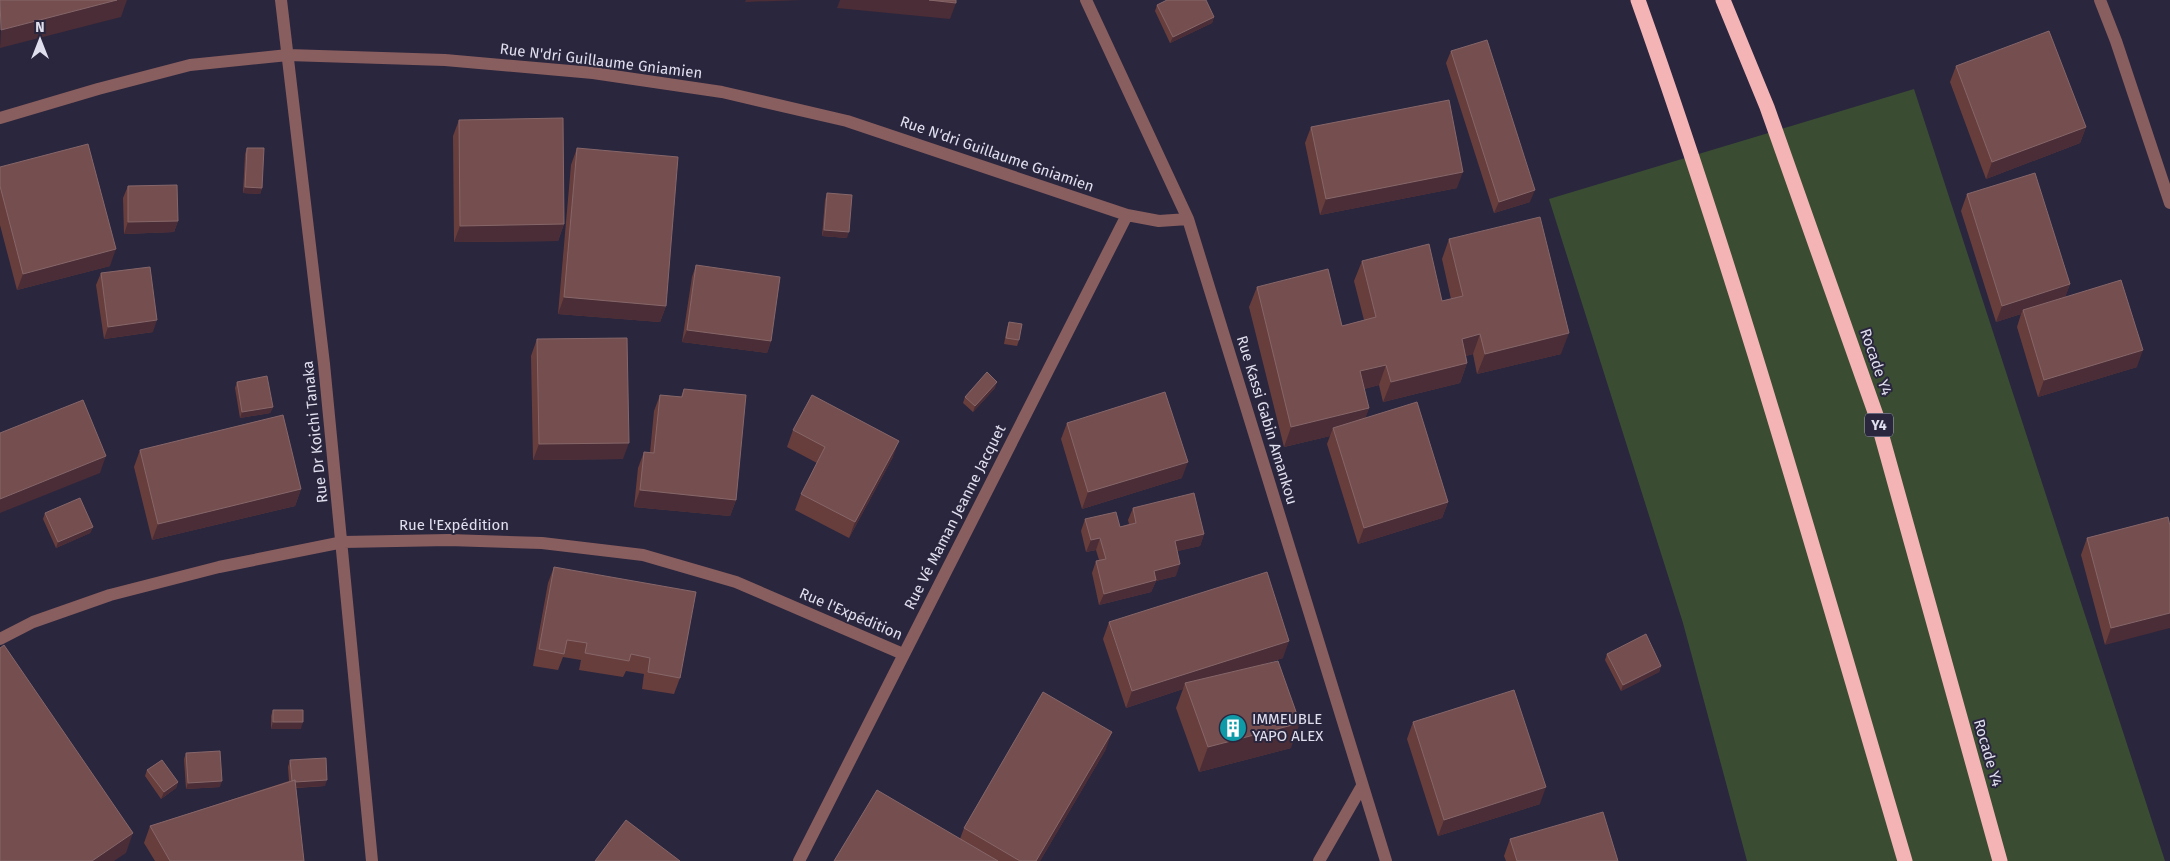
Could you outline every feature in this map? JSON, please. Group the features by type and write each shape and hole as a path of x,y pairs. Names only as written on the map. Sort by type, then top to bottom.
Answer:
{"highway":[{"path":"1638,0 1685,131 1781,440 1905,861"},
{"name":"Rocade Y4","path":"1722,0 1767,107 1876,415 2000,861"}],"street":[{"name":"Rue Dr Koichi Tanaka","path":"281,0 343,542 372,861"},
{"name":"Rue Kassi Gabin Amankou","path":"1086,0 1188,219 1386,861"},
{"path":"2100,0 2116,41 2170,203"},
{"name":"Rue N'dri Guillaume Gniamien","path":"0,118 190,64 288,55 444,60 593,73 722,92 847,121 1127,215 1159,220 1188,219"},
{"name":"Rue Vé Maman Jeanne Jacquet","path":"799,861 1127,215"},
{"name":"Rue l'Expédition","path":"0,639 33,622 110,595 219,567 343,542 449,540 542,543 643,556 736,582 903,654"},
{"path":"1319,861 1362,786"}],"green space":[{"path":"1914,89 2165,861 1747,861 1683,623 1549,199"}],"building":[{"path":"0,0 117,0 1,30"},
{"path":"929,0 956,0 956,3"},
{"path":"1167,0 1206,0 1214,17 1173,37 1157,5"},
{"path":"2049,31 2086,127 1992,162 1956,66"},
{"path":"1487,40 1535,190 1499,202 1451,51"},
{"path":"1449,100 1463,172 1326,199 1311,127"},
{"path":"563,118 564,224 460,226 459,120"},
{"path":"88,144 116,249 23,274 0,186 0,167"},
{"path":"247,148 264,148 262,188 245,187"},
{"path":"577,148 678,157 666,306 564,297"},
{"path":"2035,173 2070,284 2002,306 1967,194"},
{"path":"177,185 178,221 128,222 128,186"},
{"path":"827,193 852,195 849,232 824,230"},
{"path":"1540,217 1569,333 1485,354 1480,334 1462,339 1467,363 1391,382 1386,365 1360,371 1369,408 1291,427 1257,287 1328,269 1342,326 1376,317 1362,261 1429,244 1442,301 1463,296 1449,239"},
{"path":"696,265 780,277 771,341 687,330"},
{"path":"150,267 157,320 108,327 101,273"},
{"path":"2121,280 2143,350 2044,380 2023,310"},
{"path":"1009,322 1022,324 1019,340 1006,338"},
{"path":"627,338 629,443 539,444 537,339"},
{"path":"987,372 997,382 975,406 965,397"},
{"path":"267,376 273,407 242,412 237,382"},
{"path":"684,389 746,395 736,500 640,490 644,452 654,453 660,395 682,397"},
{"path":"1165,392 1188,462 1088,492 1067,423"},
{"path":"812,395 899,441 855,522 801,494 825,447 793,430"},
{"path":"83,400 106,456 0,499 0,433"},
{"path":"1417,402 1448,502 1364,528 1333,428"},
{"path":"283,415 301,489 158,524 140,450"},
{"path":"1194,493 1204,534 1175,541 1180,564 1154,571 1156,580 1104,594 1096,561 1106,559 1100,538 1091,540 1085,519 1116,512 1120,527 1136,523 1133,508"},
{"path":"80,498 93,527 58,542 45,513"},
{"path":"2168,517 2170,526 2170,613 2111,628 2087,538"},
{"path":"554,567 696,592 680,678 648,672 650,658 631,654 629,661 585,653 587,643 567,640 564,654 539,649"},
{"path":"1267,572 1289,641 1132,691 1109,622"},
{"path":"1646,634 1661,666 1623,685 1607,654"},
{"path":"4,645 133,833 92,861 0,861 0,648"},
{"path":"1278,661 1300,723 1208,747 1185,683"},
{"path":"1514,690 1546,787 1444,820 1413,722"},
{"path":"1043,692 1112,732 1036,861 1020,861 964,828"},
{"path":"273,710 303,710 303,722 273,722"},
{"path":"220,751 222,781 188,783 186,753"},
{"path":"326,758 327,780 292,781 290,760"},
{"path":"162,760 178,782 164,792 147,770"},
{"path":"295,780 304,861 170,861 150,826"},
{"path":"877,790 998,861 834,861"},
{"path":"1603,812 1618,861 1517,861 1510,839"},
{"path":"626,820 680,861 595,861"}],"place":[{"name":"IMMEUBLE YAPO ALEX","path":"1233,728"}]}
